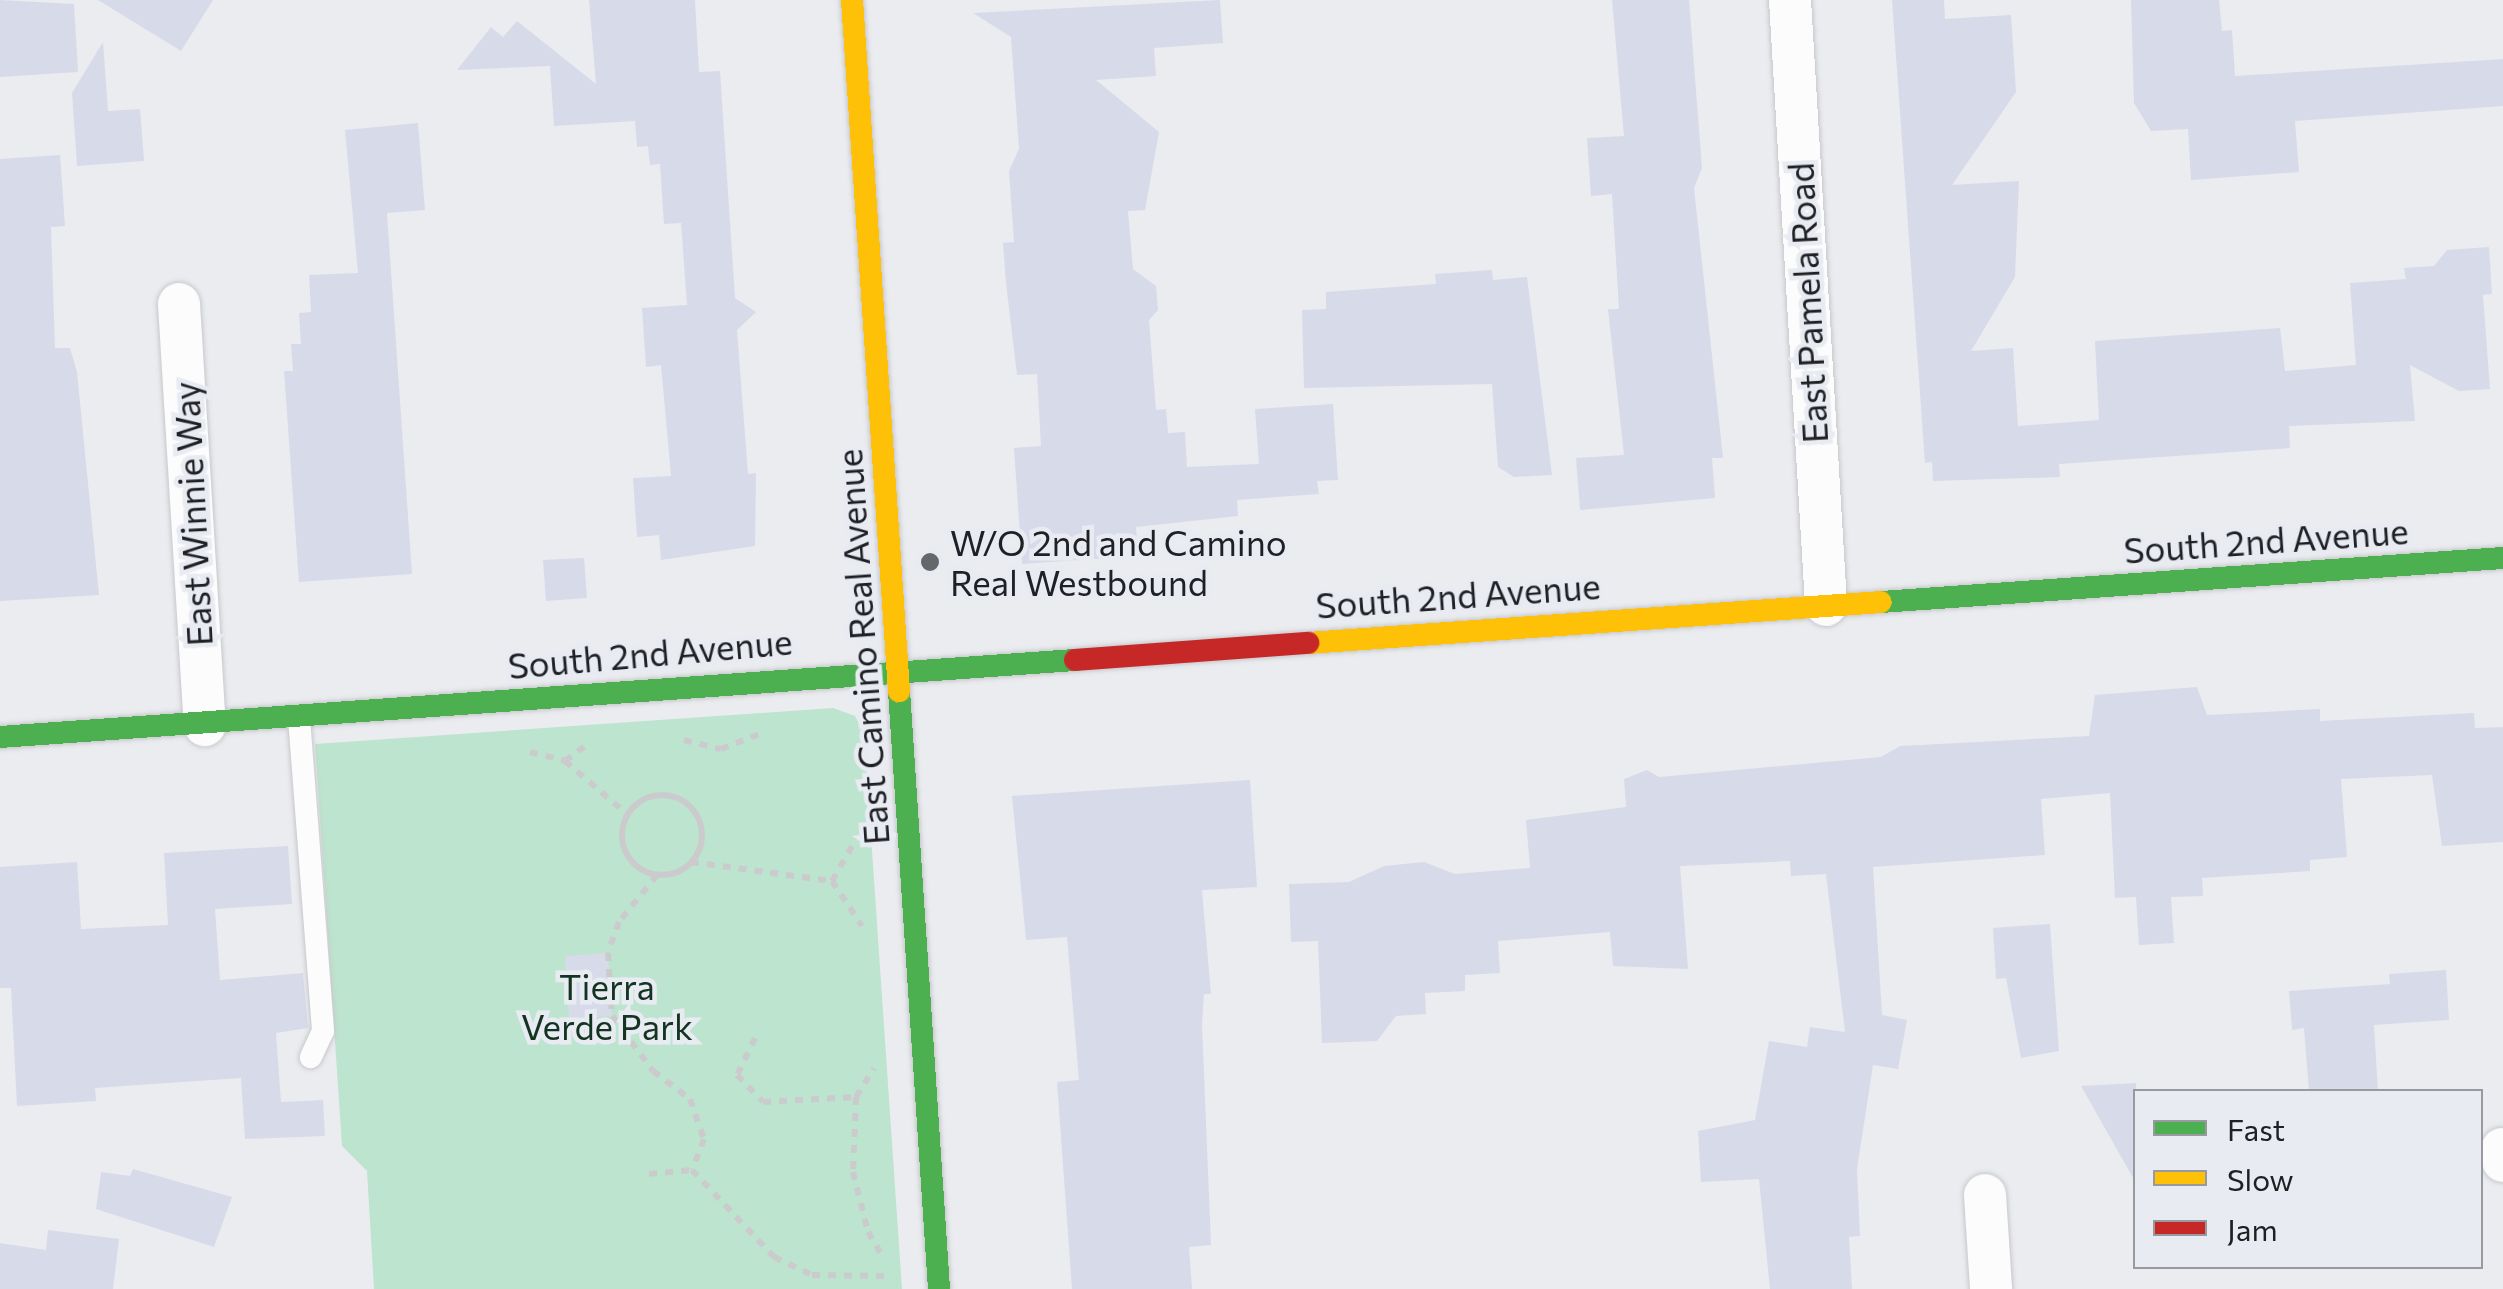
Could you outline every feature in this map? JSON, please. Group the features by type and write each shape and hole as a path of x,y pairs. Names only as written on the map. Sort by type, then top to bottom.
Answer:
{"street":[{"name":"East Camino Real Avenue","path":"852,0 940,1289"},
{"name":"East Pamela Road","path":"1790,0 1826,606"},
{"name":"East Winnie Way","path":"180,304 205,725"},
{"name":"South 2nd Avenue","path":"0,737 299,718 899,668 2503,558"},
{"path":"2502,1149 2503,1161"},
{"path":"1985,1194 1991,1289"}],"lane":[{"path":"299,718 323,1031 311,1057"}],"path":[{"path":"518,750 565,761 628,815"},
{"path":"656,875 626,852 628,815 648,798 686,803 702,838 692,862"},
{"path":"692,1170 704,1140 690,1099 653,1071 612,1016 608,953 619,922 656,875 692,862 832,880 872,943"},
{"path":"754,1038 737,1075 763,1102 856,1097"},
{"path":"692,1170 774,1258 812,1275 895,1276 868,1232 853,1172 856,1097 881,1055"},
{"path":"649,1174 692,1170"}],"green space":[{"name":"Tierra Verde Park","path":"833,708 855,716 864,733 902,1289 374,1289 367,1171 342,1146 315,744"}],"building":[{"path":"0,0 74,4 78,72 0,77"},
{"path":"98,0 213,0 181,51"},
{"path":"589,0 695,0 699,72 720,71 735,298 756,312 737,330 748,474 756,473 755,546 661,560 659,535 637,537 633,478 671,476 661,365 646,367 642,308 687,305 681,223 664,224 660,164 650,165 648,146 637,147 635,121 554,126 550,66 457,70 491,27 503,37 517,21 596,84"},
{"path":"1220,0 1223,43 1154,48 1156,76 1096,80 1159,132 1145,210 1128,211 1133,269 1156,286 1158,310 1149,320 1156,410 1166,409 1168,433 1185,432 1187,467 1259,464 1255,409 1333,404 1338,480 1317,481 1319,494 1237,500 1238,516 1136,527 1138,556 1022,564 1014,448 1041,446 1037,374 1017,375 1003,243 1014,242 1009,171 1019,149 1011,37 973,13"},
{"path":"1612,0 1689,0 1702,168 1694,188 1723,458 1712,458 1715,498 1580,510 1576,458 1624,455 1608,309 1619,309 1612,194 1591,196 1587,138 1624,136"},
{"path":"1892,0 1944,0 1945,19 2011,15 2016,92 1952,185 2019,181 2015,277 1971,351 2013,348 2018,426 2099,420 2095,341 2280,328 2285,371 2356,365 2350,283 2406,279 2404,268 2434,266 2447,250 2489,247 2492,294 2483,295 2490,389 2459,391 2410,365 2415,421 2289,426 2290,448 2059,464 2060,477 1933,481 1932,462 1925,463"},
{"path":"2131,0 2219,0 2222,31 2232,30 2235,76 2503,59 2503,106 2295,121 2299,172 2191,180 2188,129 2151,131 2134,103"},
{"path":"103,42 108,111 140,109 144,161 77,166 72,93"},
{"path":"418,123 425,210 387,213 412,574 299,582 284,371 293,371 291,344 301,344 299,313 311,312 309,275 358,273 345,130"},
{"path":"60,155 65,226 51,227 55,348 70,348 77,372 99,595 0,601 0,159"},
{"path":"1492,270 1493,280 1527,277 1552,475 1514,477 1498,467 1492,384 1304,388 1302,310 1326,309 1326,292 1436,284 1435,274"},
{"path":"584,558 587,598 546,601 543,560"},
{"path":"2197,687 2207,715 2320,709 2320,721 2474,713 2475,728 2503,727 2503,842 2442,846 2432,775 2341,779 2347,857 2310,860 2310,871 2202,878 2203,896 2171,897 2174,943 2139,945 2136,897 2115,898 2110,793 2041,799 2045,855 1873,867 1882,1015 1907,1020 1898,1069 1873,1065 1857,1169 1860,1236 1849,1237 1852,1289 1770,1289 1759,1179 1701,1182 1698,1131 1755,1120 1769,1041 1807,1047 1810,1027 1845,1032 1826,874 1791,876 1790,861 1680,866 1688,969 1613,966 1610,932 1498,941 1500,973 1465,975 1465,991 1425,993 1426,1014 1396,1016 1377,1041 1322,1043 1318,941 1291,942 1289,884 1349,882 1384,866 1424,862 1455,874 1530,868 1526,820 1626,807 1624,779 1647,770 1659,777 1881,757 1900,746 2089,736 2095,695"},
{"path":"1250,780 1257,887 1202,890 1211,994 1204,994 1202,1024 1211,1245 1189,1247 1192,1289 1072,1289 1057,1082 1079,1080 1067,937 1026,940 1012,796"},
{"path":"288,846 292,904 215,909 220,980 303,973 308,1028 276,1033 281,1102 323,1100 325,1136 245,1139 241,1078 95,1088 96,1101 17,1106 11,988 0,988 0,867 77,862 81,929 168,925 164,853"},
{"path":"2050,924 2059,1051 2021,1058 2006,978 1996,979 1993,928"},
{"path":"608,953 612,1016 569,1019 565,956"},
{"path":"2446,970 2449,1020 2374,1025 2378,1089 2309,1089 2304,1028 2292,1030 2289,991 2390,984 2389,974"},
{"path":"2136,1083 2133,1178 2081,1086"},
{"path":"133,1169 232,1197 214,1247 96,1209 101,1172 130,1176"},
{"path":"48,1230 119,1239 113,1289 0,1289 0,1243 46,1250"}],"traffic: fast":[{"path":"1881,602 2503,558"},
{"path":"0,737 1075,660"},
{"path":"899,691 939,1289"}],"traffic: slow":[{"path":"852,0 899,691"},
{"path":"1308,643 1881,602"}],"traffic: jam":[{"path":"1075,660 1308,643"}],"place":[{"name":"W/O 2nd and Camino Real Westbound","path":"930,562"}]}
